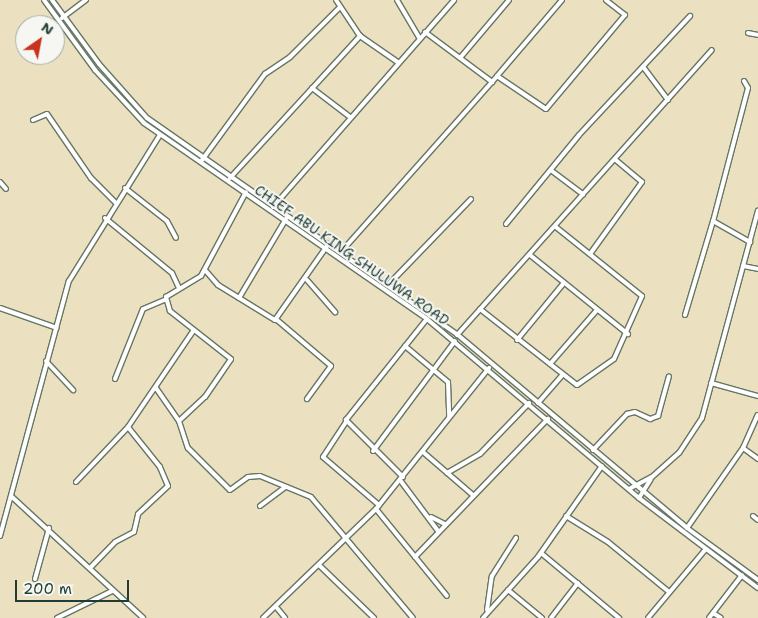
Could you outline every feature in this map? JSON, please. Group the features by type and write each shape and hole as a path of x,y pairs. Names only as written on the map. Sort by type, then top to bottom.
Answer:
{"street":[{"name":"CHIEF ABU KING SHULUWA ROAD","path":"44,0 55,15"},
{"path":"52,0 63,15"},
{"path":"65,15 86,0"},
{"path":"336,0 360,36 399,63"},
{"path":"397,0 420,39"},
{"path":"272,208 454,0"},
{"path":"460,58 509,0"},
{"path":"338,255 492,82 562,0"},
{"path":"497,76 542,108 550,106 625,15 606,0"},
{"path":"200,163 265,74 290,56 340,7"},
{"path":"506,224 552,171 579,135 644,68 690,16"},
{"path":"65,17 139,110 203,158 248,188 272,208 288,215 342,250 458,335 627,479 709,545 758,580"},
{"name":"CHIEF ABU KING SHULUWA ROAD","path":"65,28 104,80 160,136 245,193 272,208 285,220 338,255 427,319 548,419 639,498 705,550 758,588"},
{"path":"425,32 492,82"},
{"path":"748,33 758,35"},
{"path":"227,181 360,36"},
{"path":"374,451 434,371 458,335 712,50"},
{"path":"644,68 668,100"},
{"path":"685,315 713,221 748,88 744,81"},
{"path":"312,88 350,118"},
{"path":"33,120 47,114 91,178 115,202"},
{"path":"0,536 68,281 115,202 160,136"},
{"path":"590,254 642,182 615,159"},
{"path":"552,171 583,194"},
{"path":"0,182 6,189"},
{"path":"125,188 167,221 176,238"},
{"path":"115,379 143,309 166,299 179,288 190,285 205,270 248,188"},
{"path":"389,284 471,199"},
{"path":"629,489 646,483 694,432 711,384 758,210"},
{"path":"239,298 288,215"},
{"path":"105,218 172,272 179,288"},
{"path":"713,221 750,242"},
{"path":"480,309 562,375 577,384 587,380 614,359 628,334 642,296 556,227"},
{"path":"277,320 307,280 329,242"},
{"path":"530,255 563,284 628,334"},
{"path":"743,266 758,269"},
{"path":"205,270 239,298 277,320 331,366 308,399"},
{"path":"307,280 335,312"},
{"path":"517,340 563,284"},
{"path":"166,299 170,311 231,361 204,397 179,419"},
{"path":"0,308 57,328"},
{"path":"550,364 597,310"},
{"path":"427,319 346,422 322,457 377,507 447,596"},
{"path":"76,482 128,427 194,330"},
{"path":"405,346 448,382 449,417"},
{"path":"46,361 73,390"},
{"path":"263,618 277,608 349,538 377,507 492,364"},
{"path":"538,403 562,375"},
{"path":"593,450 627,414 636,412 650,419 658,416 669,376"},
{"path":"711,384 758,396"},
{"path":"156,388 179,419 191,452 209,464 230,490 256,476 311,497 349,538 413,618"},
{"path":"448,472 480,454 529,403"},
{"path":"687,528 743,448 758,414"},
{"path":"415,557 548,419"},
{"path":"346,422 401,478 431,517 438,531"},
{"path":"90,568 115,542 134,532 138,514 168,486 160,466 128,427"},
{"path":"743,448 758,459"},
{"path":"423,452 474,496"},
{"path":"487,610 497,606 508,590 541,553 602,466"},
{"path":"627,479 646,483"},
{"path":"639,498 646,483"},
{"path":"646,483 648,496"},
{"path":"260,506 285,487"},
{"path":"12,496 49,528 142,618"},
{"path":"566,516 608,542 669,592"},
{"path":"753,516 758,520"},
{"path":"431,517 445,524"},
{"path":"35,579 49,528"},
{"path":"483,618 487,610 492,576 516,538"},
{"path":"648,618 709,545"},
{"path":"541,553 619,618"},
{"path":"320,566 368,616 374,618"},
{"path":"710,618 745,571"},
{"path":"551,618 578,583"},
{"path":"508,590 542,618"},
{"path":"56,618 112,591"},
{"path":"277,608 285,618"},
{"path":"609,618 612,612"},
{"path":"713,613 721,618"}]}
